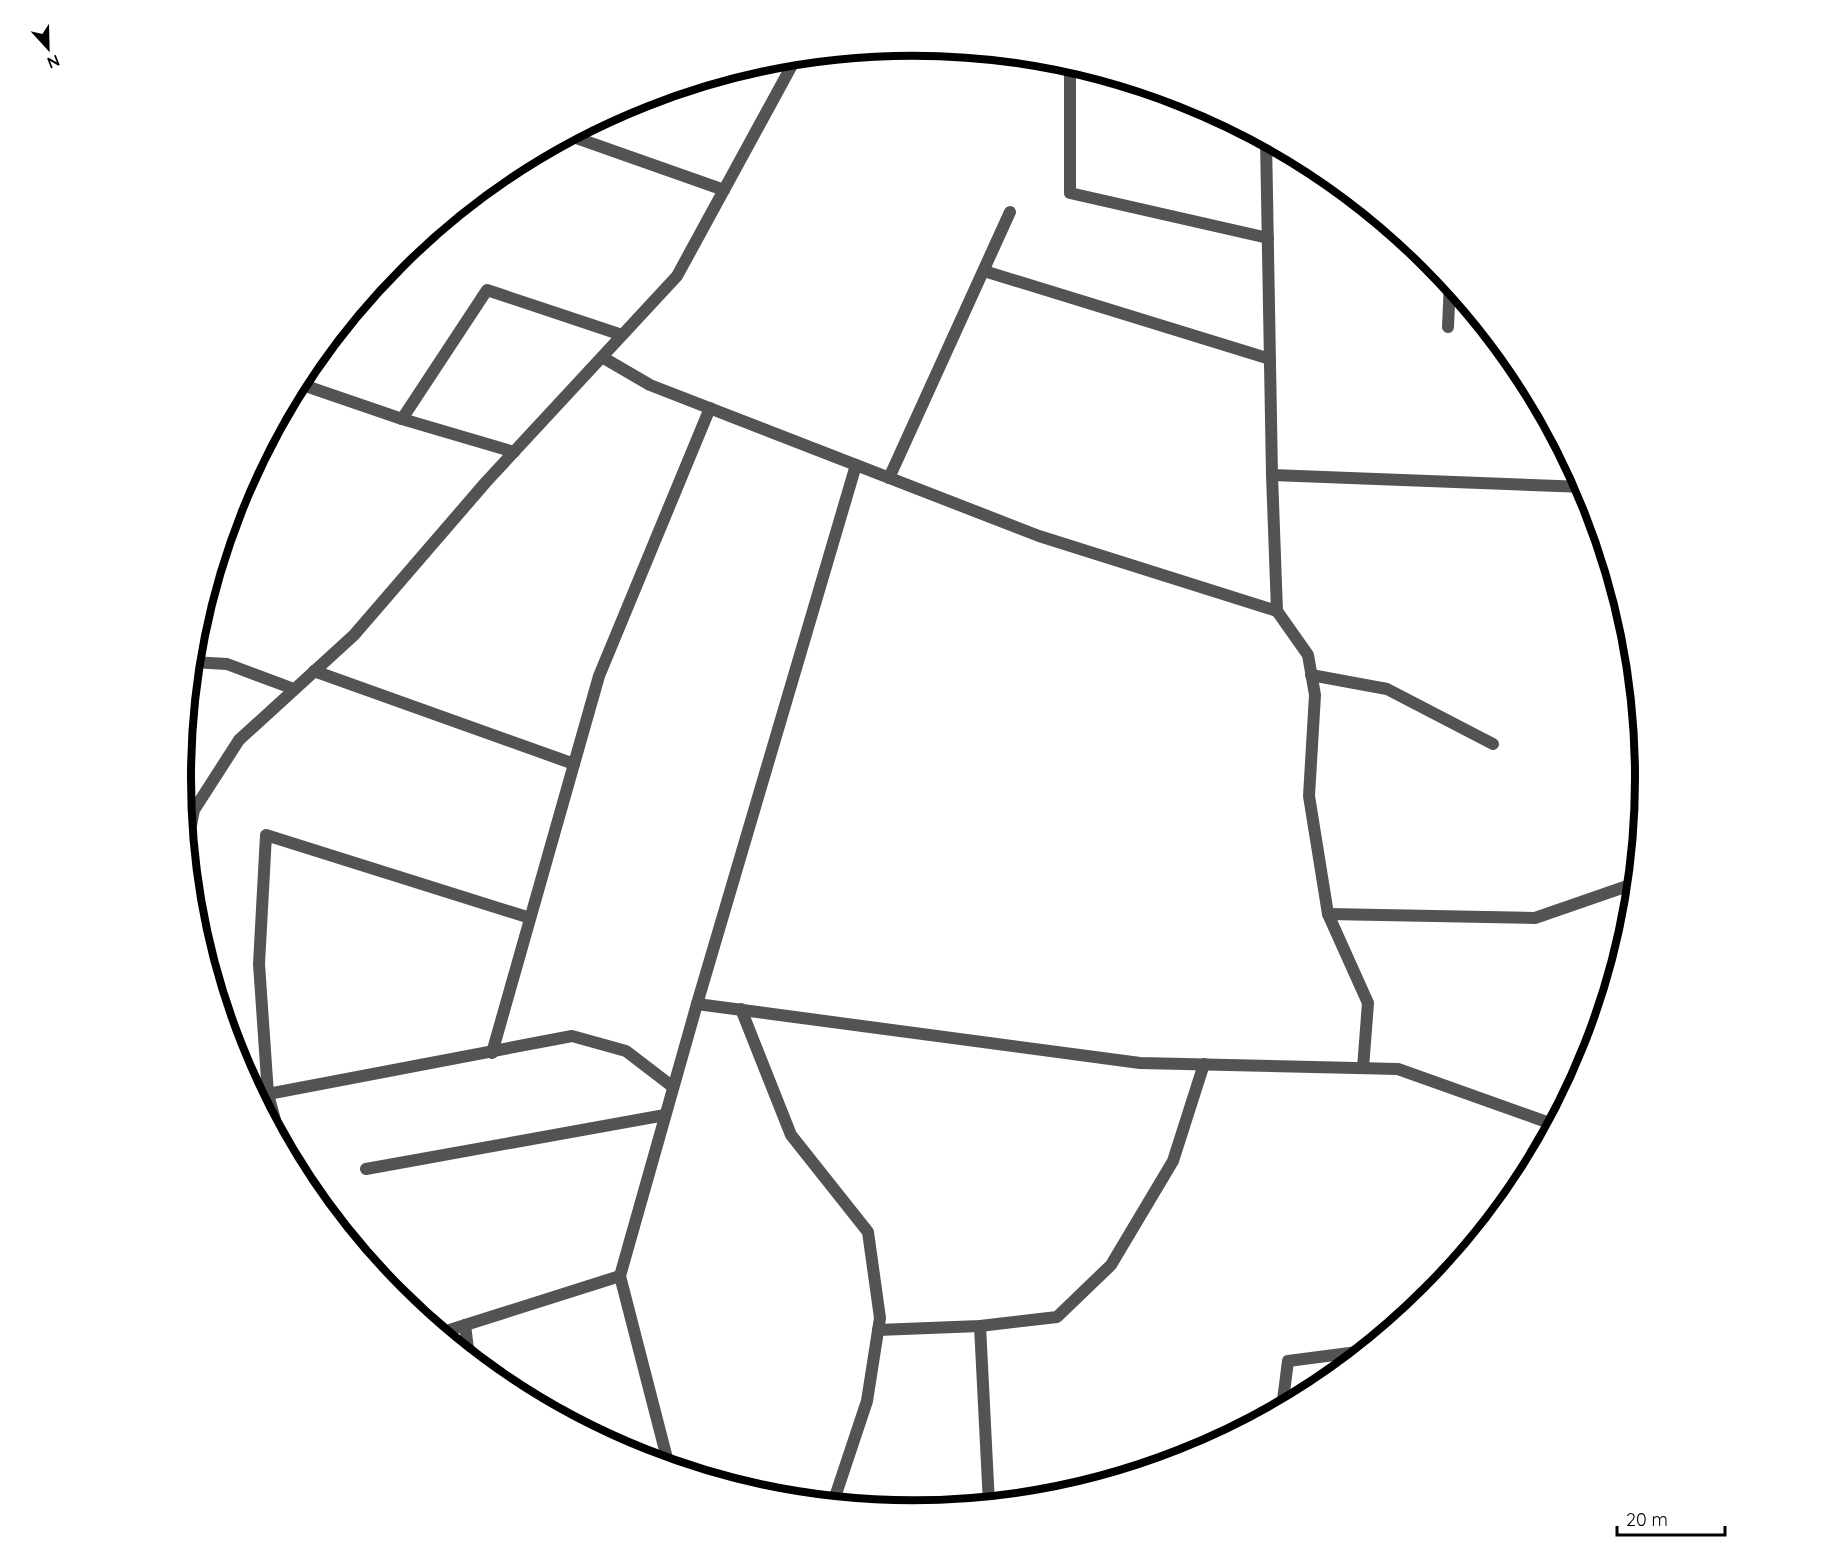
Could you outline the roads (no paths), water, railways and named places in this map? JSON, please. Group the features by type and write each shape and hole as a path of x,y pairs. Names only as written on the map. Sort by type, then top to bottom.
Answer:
{"street":[{"path":"192,805 239,740 354,634 514,452 677,276 791,66"},
{"path":"1070,73 1070,192 1268,238"},
{"path":"578,138 724,190"},
{"path":"1266,147 1276,611 1308,655 1315,695 1309,796 1328,914 1368,1003 1363,1068"},
{"path":"889,478 1010,212"},
{"path":"984,271 1270,359"},
{"path":"402,418 487,290 622,335"},
{"path":"1448,327 1449,294"},
{"path":"602,357 650,385 1039,536 1276,611"},
{"path":"307,386 514,452"},
{"path":"492,1053 599,676 710,408"},
{"path":"667,1457 620,1276 697,1004 856,465"},
{"path":"1272,475 1574,487"},
{"path":"201,662 227,664 294,689"},
{"path":"314,671 574,764"},
{"path":"1311,675 1387,689 1493,744"},
{"path":"263,1091 259,964 266,835 530,918"},
{"path":"1328,914 1535,918 1628,886"},
{"path":"697,1004 1140,1063 1398,1069 1548,1122"},
{"path":"741,1009 791,1135 868,1232 880,1318 867,1401 835,1496"},
{"path":"265,1097 572,1036 626,1051 673,1087"},
{"path":"878,1330 980,1326 1057,1317 1111,1265 1173,1161 1204,1064"},
{"path":"366,1169 666,1115"},
{"path":"448,1330 620,1276"},
{"path":"465,1325 468,1346"},
{"path":"980,1326 989,1496"},
{"path":"1283,1399 1288,1361 1350,1353"}]}
